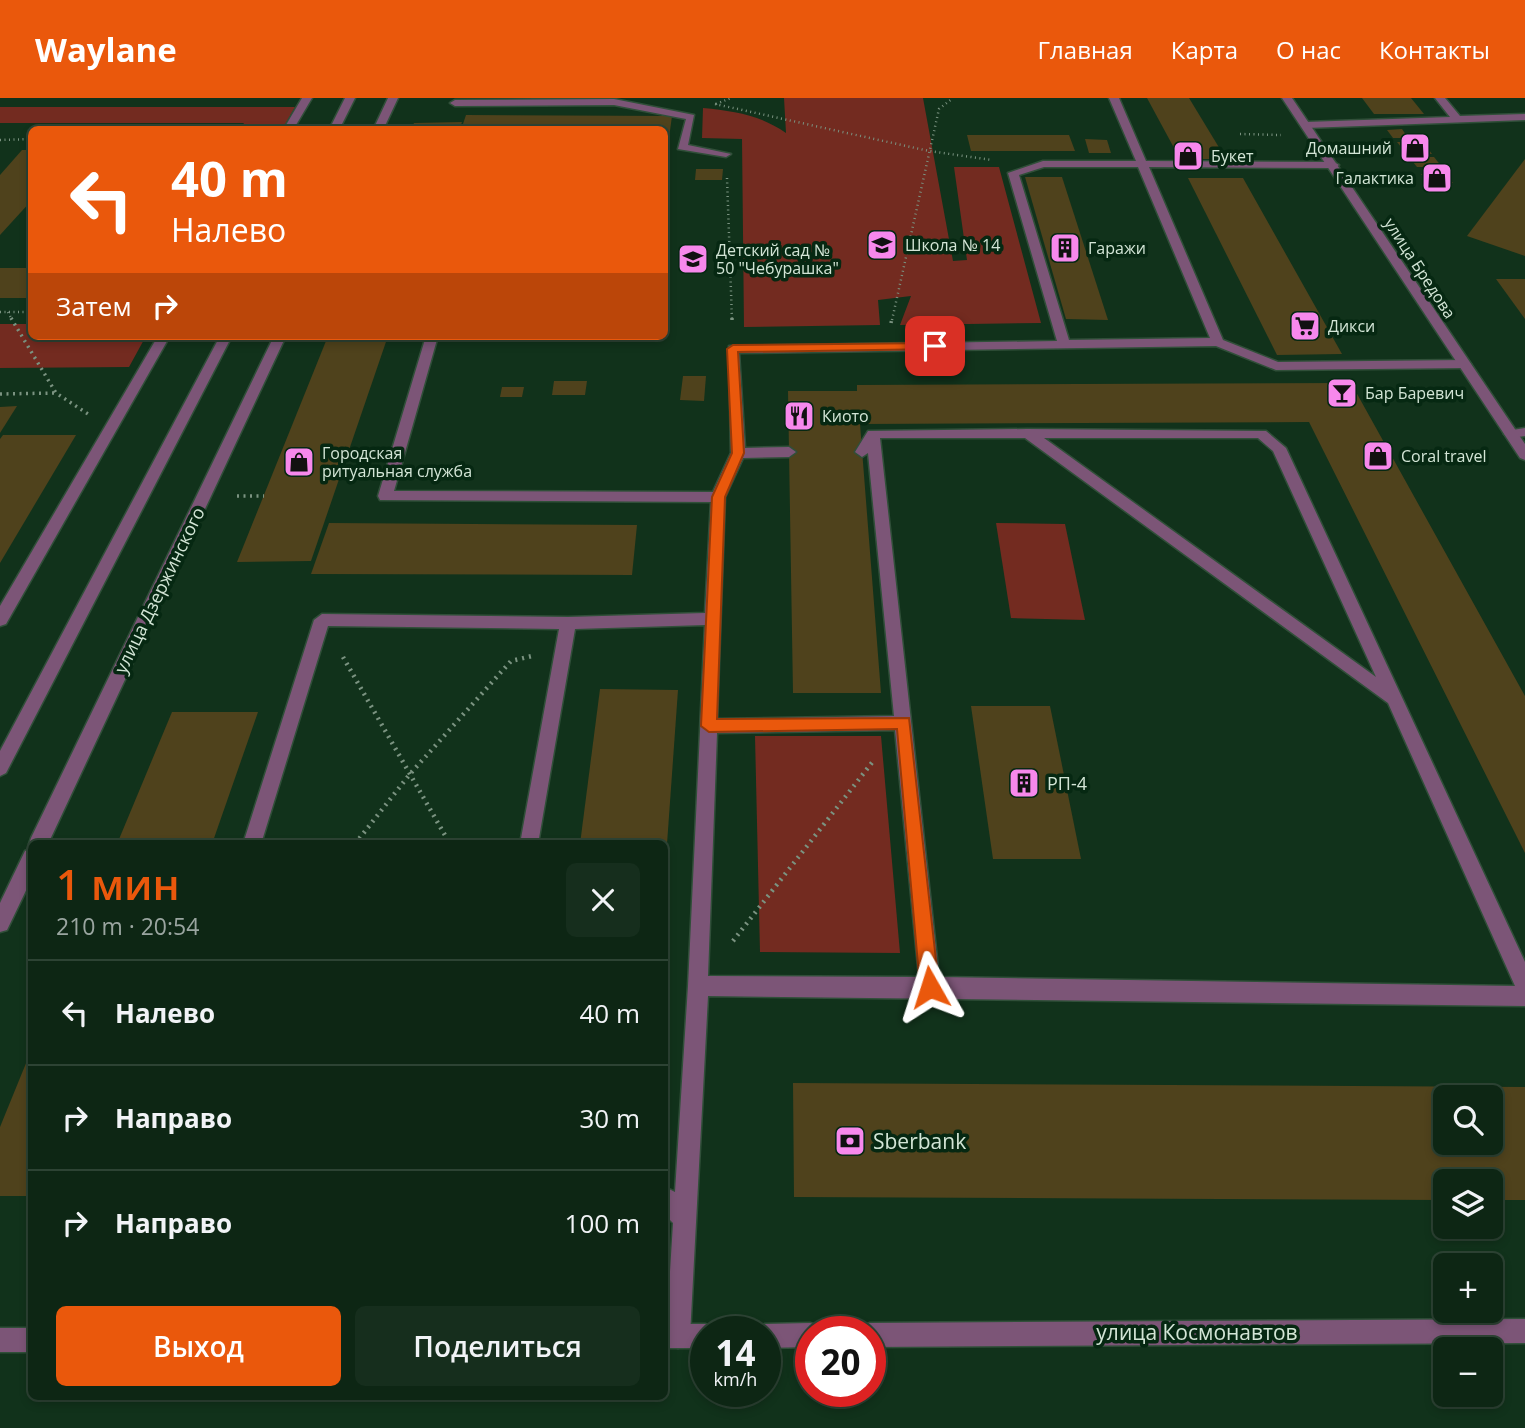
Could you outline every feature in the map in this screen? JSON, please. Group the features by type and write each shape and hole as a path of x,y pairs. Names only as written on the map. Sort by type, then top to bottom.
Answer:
{"street":[{"path":"290,126 307,98"},
{"path":"336,126 350,98"},
{"path":"380,126 393,98"},
{"path":"1114,98 1218,342"},
{"name":"улица Бредова","path":"1287,98 1465,364 1520,434 1525,455"},
{"path":"1440,98 1459,121"},
{"path":"455,103 614,102 691,117 678,148 726,154"},
{"path":"1306,125 1525,117"},
{"path":"1064,344 1013,173 1043,164 1334,165"},
{"path":"0,620 162,340"},
{"path":"0,768 224,340"},
{"name":"улица Дзержинского","path":"40,840 278,340"},
{"path":"431,340 385,496 718,497"},
{"path":"690,1336 671,1336 683,1217 698,986 718,497 738,453 733,349 1218,342 1276,366 1465,364"},
{"path":"1027,433 1395,700"},
{"path":"873,434 1261,434 1279,448 1525,984"},
{"path":"862,452 873,434"},
{"path":"873,434 930,987"},
{"path":"738,453 789,452"},
{"path":"253,840 322,620 568,623 713,619"},
{"path":"530,840 568,623"},
{"path":"709,726 904,723"},
{"path":"0,923 28,865"},
{"path":"698,986 1525,996"},
{"path":"668,1201 683,1217"},
{"name":"улица Космонавтов","path":"886,1335 1525,1331"},
{"path":"0,1340 28,1340"}],"path":[{"path":"884,347 939,109 953,98"},
{"path":"715,104 929,151 1043,164"},
{"path":"0,140 28,139"},
{"path":"726,154 733,349"},
{"path":"0,312 28,312"},
{"path":"8,312 56,393 109,428"},
{"path":"0,394 56,393"},
{"path":"322,620 448,840"},
{"path":"358,840 411,774 511,661 563,649"},
{"path":"732,942 904,723"}],"shaded area":[{"name":"Школа № 14","path":"784,98 923,98 953,261 967,260 954,167 999,167 1041,323 900,325 911,296 878,300 880,325 744,327 742,139 702,138 703,108 746,115 786,133"},
{"path":"0,107 295,107 284,126 242,126 244,123 0,123"},
{"path":"0,324 28,324 28,340 144,340 129,367 0,368"},
{"path":"996,523 1065,524 1085,620 1011,618"},
{"path":"755,736 881,736 900,953 760,952"}],"building":[{"path":"1147,98 1189,98 1226,159 1180,159"},
{"path":"1362,98 1411,98 1424,114 1374,114"},
{"path":"466,115 672,116 669,138 668,126 462,126"},
{"path":"462,122 460,126 413,126 414,123"},
{"path":"1402,129 1408,138 1393,138 1387,130"},
{"path":"967,135 1069,135 1075,151 971,151"},
{"path":"1085,139 1107,140 1111,153 1089,153"},
{"name":"Домашний","path":"1397,142 1423,142 1432,154 1406,153"},
{"path":"22,150 28,150 28,204 0,235 0,175"},
{"path":"1409,157 1434,157 1442,167 1417,167"},
{"path":"1525,159 1525,256 1467,236"},
{"path":"696,169 723,169 722,180 695,180"},
{"name":"Галактика","path":"1421,174 1445,174 1453,183 1428,183"},
{"name":"Гаражи","path":"1025,177 1062,177 1108,320 1066,319"},
{"path":"1188,178 1243,178 1342,354 1277,355"},
{"path":"0,268 28,268 28,298 0,298"},
{"path":"1496,279 1525,279 1525,319"},
{"path":"326,340 387,340 311,561 237,562"},
{"path":"683,376 706,376 704,401 680,400"},
{"path":"554,381 587,381 585,395 552,395"},
{"path":"1351,383 1525,696 1525,853 1309,422 860,424 881,693 793,693 788,391 857,391 857,385"},
{"path":"502,387 524,387 522,397 500,397"},
{"path":"17,406 0,433 0,407"},
{"path":"3,435 76,435 0,563 0,439"},
{"path":"329,523 637,525 632,575 311,574"},
{"path":"600,689 678,690 667,840 581,840"},
{"name":"РП-4","path":"971,706 1050,706 1081,859 993,859"},
{"path":"172,712 258,712 213,840 119,840"},
{"path":"28,1058 28,1196 0,1196 0,1127"},
{"path":"793,1083 1433,1086 1433,1155 1503,1155 1503,1087 1525,1087 1525,1200 1503,1200 1503,1169 1433,1169 1433,1200 794,1197"}],"place":[{"name":"Домашний","path":"1415,148"},
{"name":"Букет","path":"1188,156"},
{"name":"Галактика","path":"1437,178"},
{"name":"Школа № 14","path":"882,245"},
{"name":"Гаражи","path":"1065,248"},
{"name":"Детский сад № 50 \"Чебурашка\"","path":"693,259"},
{"name":"Дикси","path":"1305,326"},
{"name":"Бар Баревич","path":"1342,393"},
{"name":"Киото","path":"799,416"},
{"name":"Coral travel","path":"1378,456"},
{"name":"Городская ритуальная служба","path":"299,462"},
{"name":"РП-4","path":"1024,783"},
{"name":"Sberbank","path":"850,1141"}],"route":[{"path":"930,987 904,723 709,726 718,497 738,453 733,349 935,346"}]}
